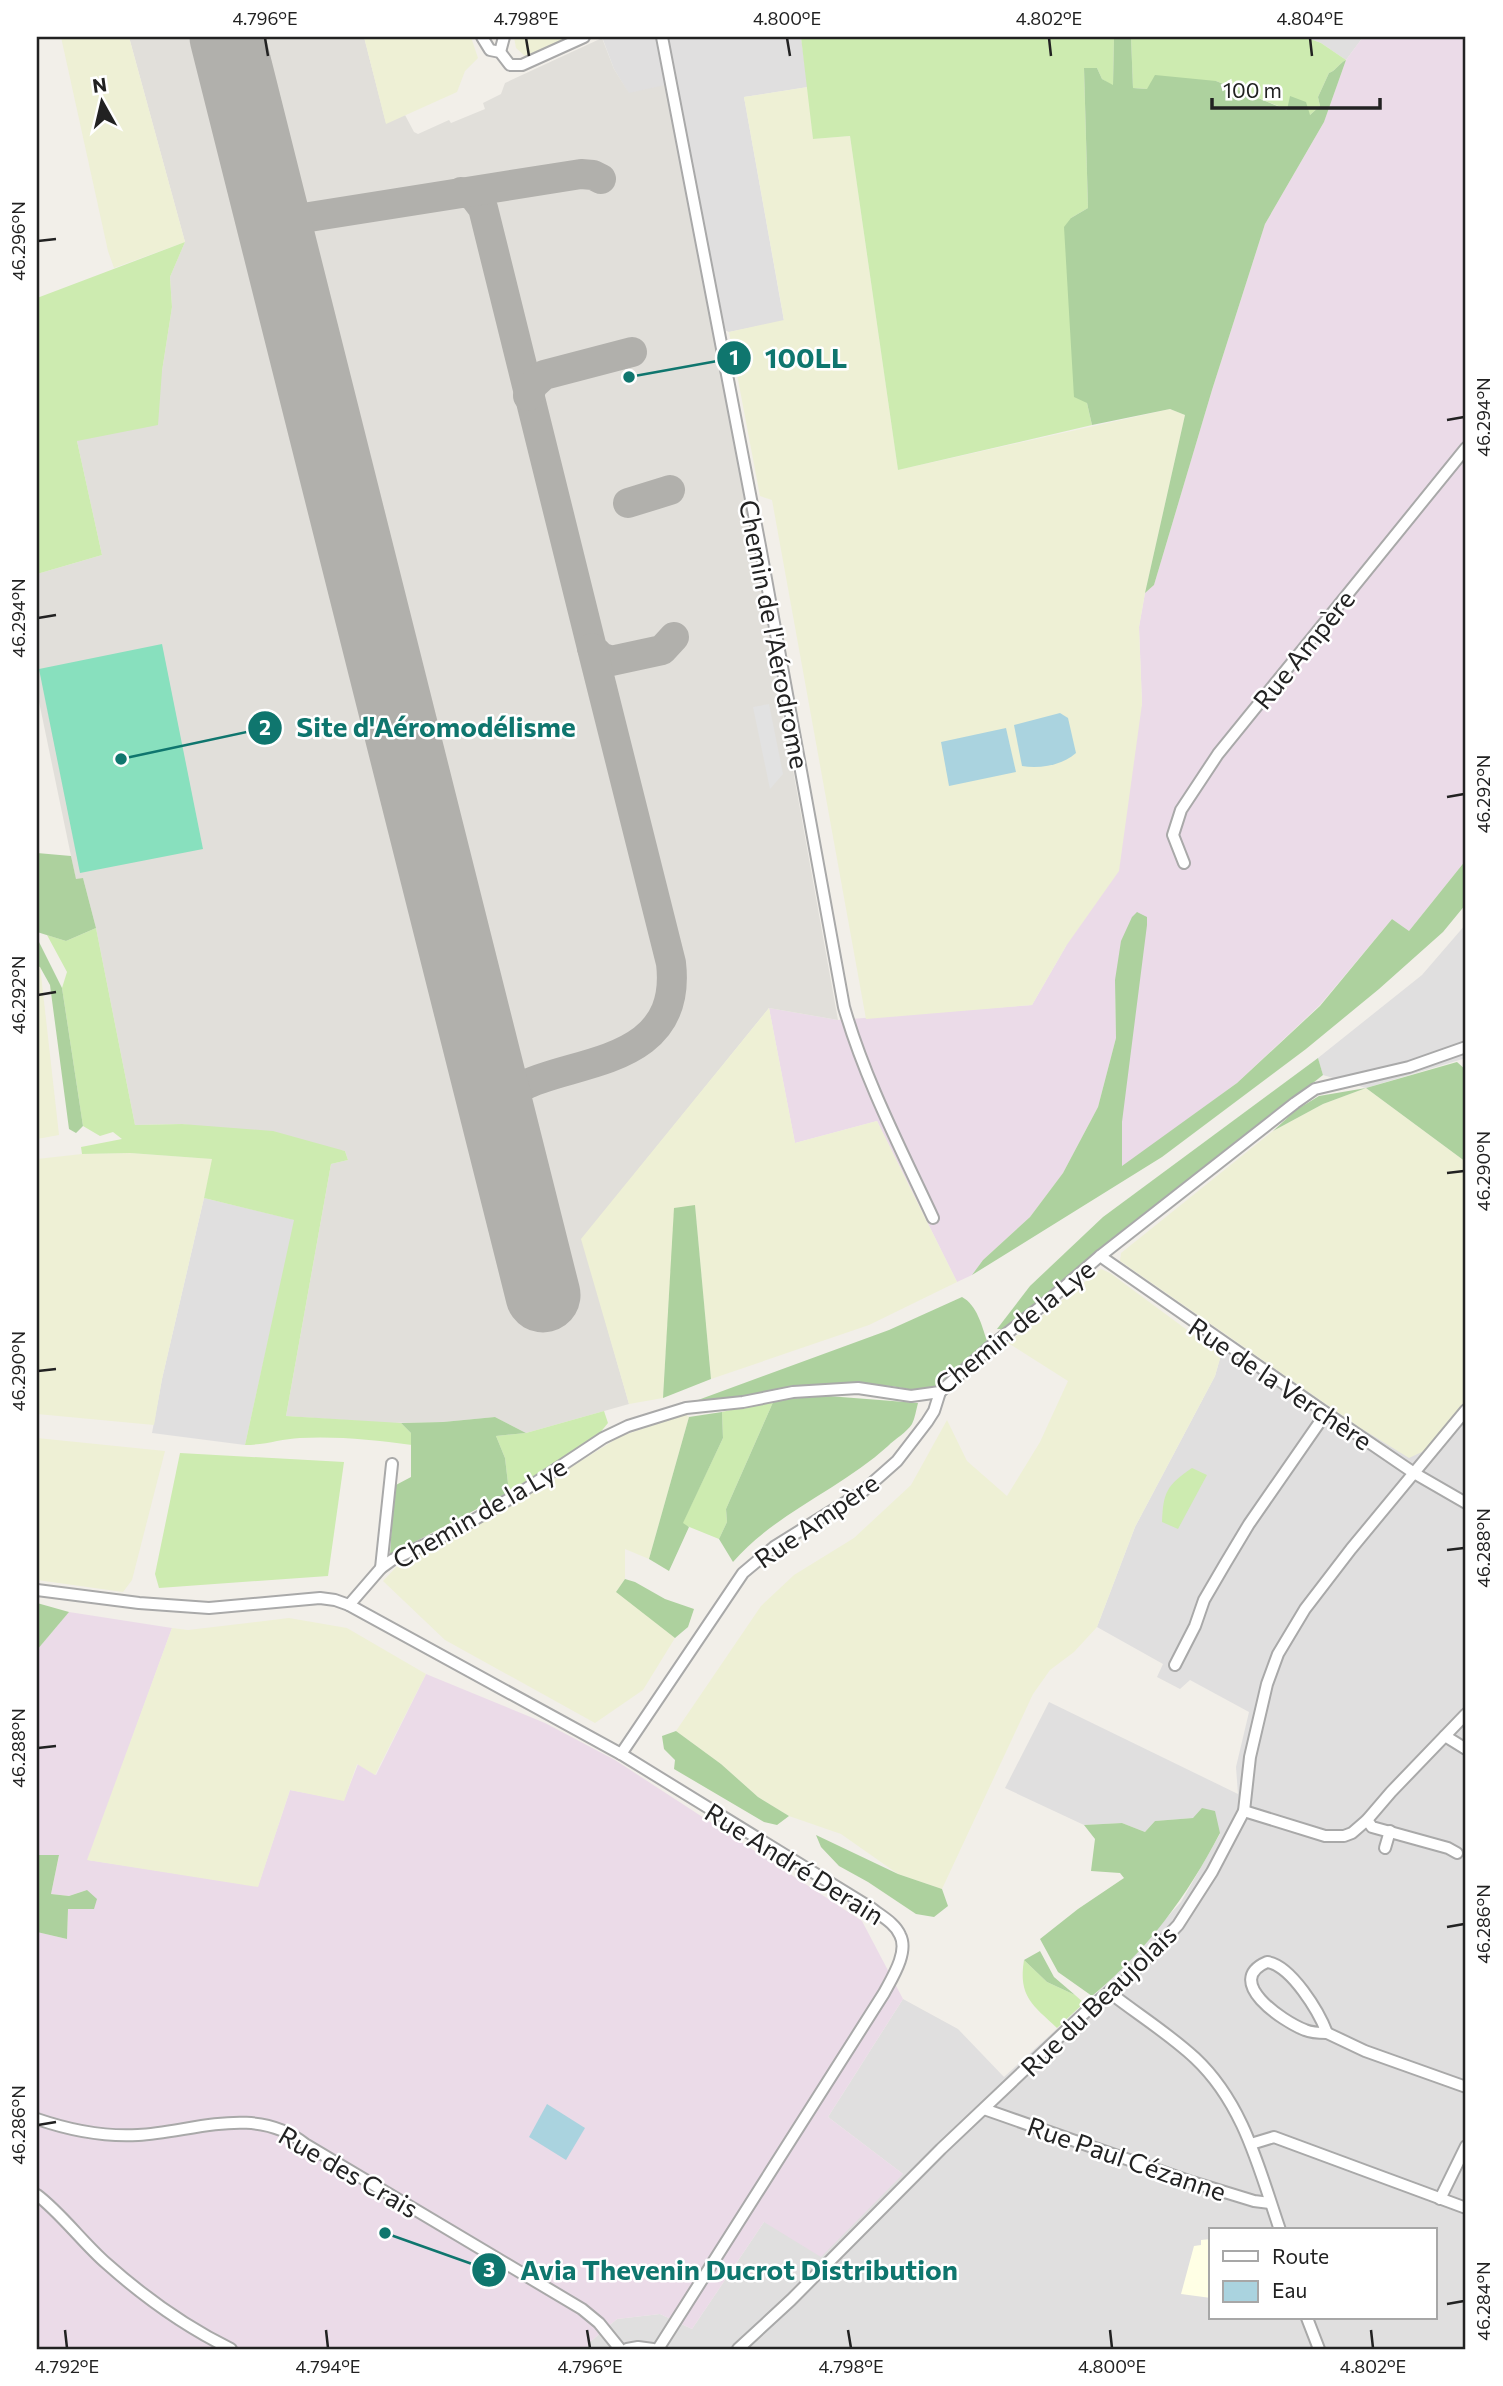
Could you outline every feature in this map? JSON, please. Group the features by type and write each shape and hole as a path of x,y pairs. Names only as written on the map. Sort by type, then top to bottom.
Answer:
{"street":[{"path":"481,37 490,50 500,52 510,65 522,65 584,37"},
{"path":"500,52 504,37"},
{"name":"Chemin de l'Aérodrome","path":"662,37 844,1007 882,1110 933,1218"},
{"name":"Rue Ampère","path":"1184,863 1173,835 1181,810 1218,754 1466,448"},
{"name":"Chemin de la Lye","path":"349,1605 382,1568 481,1515 603,1438 649,1418 686,1408 743,1402 793,1392 859,1388 923,1396 940,1392 1100,1256 1315,1089 1409,1067 1466,1047"},
{"name":"Rue de la Verchère","path":"1100,1256 1414,1473 1466,1503"},
{"name":"Rue Ampère","path":"621,1754 743,1573 774,1547 862,1492 897,1461 928,1422 940,1392"},
{"name":"Rue du Beaujolais","path":"738,2349 781,2310 941,2149 1109,1992 1128,1978 1178,1925 1212,1872 1244,1811 1250,1757 1266,1684 1278,1654 1305,1609 1351,1549 1466,1410"},
{"path":"1175,1665 1195,1626 1204,1600 1225,1564 1249,1524 1287,1473 1326,1413"},
{"path":"382,1568 392,1464"},
{"path":"37,1590 139,1604 209,1608 320,1598 349,1605"},
{"name":"Rue André Derain","path":"349,1605 621,1754 871,1909 900,1934 902,1942 895,1972 884,1993 656,2349"},
{"path":"1244,1811 1325,1836 1352,1833 1466,1714"},
{"path":"1445,1736 1466,1749"},
{"path":"1367,1820 1372,1827 1448,1848 1457,1853"},
{"path":"1385,1848 1390,1831"},
{"path":"1327,2033 1295,1979 1285,1969 1276,1963 1267,1962 1254,1970 1251,1985 1261,2001 1302,2029 1327,2033 1365,2051 1466,2087"},
{"path":"1109,1992 1197,2060 1226,2094 1251,2144 1279,2228"},
{"name":"Rue Paul Cézanne","path":"984,2109 1192,2182 1270,2203"},
{"name":"Rue des Crais","path":"37,2119 92,2134 138,2136 205,2125 270,2125 292,2134 304,2144 582,2309 599,2323 620,2349"},
{"path":"1251,2144 1274,2137 1466,2208"},
{"path":"1440,2199 1466,2147"},
{"path":"38,2194 107,2264 133,2285 180,2320 231,2349"},
{"path":"1308,2320 1319,2349"},
{"path":"627,2349 656,2349"}],"shaded area":[{"path":"61,37 129,37 185,242 114,268"},
{"path":"129,37 364,37 386,123 405,115 414,132 418,134 449,120 451,123 485,109 483,103 501,94 505,83 602,38 614,69 629,93 665,85 725,392 838,1020 769,1008 582,1239 629,1404 526,1433 495,1417 443,1422 387,1423 286,1416 331,1164 348,1160 345,1151 182,1124 135,1125 96,928 83,878 76,880 37,692 37,574 102,555 77,441 162,371 172,307 170,277 185,242"},
{"path":"364,37 471,37 478,58 465,71 457,92 386,124"},
{"path":"514,37 570,37 525,56 516,48"},
{"path":"602,37 801,37 808,87 744,97 784,321 729,332 712,324 665,86 629,94 614,69"},
{"path":"1305,37 1363,37 1346,60 1321,43"},
{"path":"1363,37 1466,37 1466,860 1409,931 1392,919 1320,1005 1237,1083 1122,1167 1115,980 1116,1038 1098,1107 1063,1173 1030,1217 983,1260 972,1275 957,1282 877,1121 795,1143 769,1008 838,1020 1032,1005 1066,946 1142,704 1139,627 1145,593 1154,585 1265,224 1324,122 1346,60"},
{"path":"808,87 813,139 850,136 898,470 1170,409 1185,415 1139,627 1142,704 1119,871 1066,946 1032,1005 866,1019 772,500 760,496 729,332 784,320 744,97"},
{"path":"769,704 783,774 770,789 753,707"},
{"path":"1466,924 1466,1058 1366,1088 1323,1075 1318,1058 1422,975"},
{"path":"37,966 40,966 59,1135 37,1139"},
{"path":"769,1008 795,1143 877,1121 957,1282 869,1325 711,1379 695,1206 675,1208 663,1398 629,1404 581,1239"},
{"path":"1366,1088 1466,1162 1466,1401 1424,1451 1409,1458 1359,1427 1120,1261 1121,1253 1273,1131 1323,1104"},
{"path":"130,1153 213,1159 162,1379 154,1425 37,1414 37,1159"},
{"path":"204,1198 295,1220 245,1445 152,1433"},
{"path":"1101,1269 1221,1355 1215,1376 1135,1527 1097,1627 1074,1652 1050,1670 1033,1694 942,1889 898,1874 841,1834 789,1816 758,1797 721,1764 676,1731 761,1606 794,1575 854,1538 911,1485 947,1420 967,1461 1007,1496 1040,1442 1068,1381 1008,1343"},
{"path":"1233,1340 1359,1427 1424,1451 1466,1401 1466,2349 586,2349 590,2342 617,2319 660,2314 692,2329 764,2222 903,2174 828,2117 903,1999 958,2029 1004,2077 1107,1983 1181,1902 1220,1834 1193,1818 1155,1821 1145,1832 1122,1823 1084,1825 1005,1788 1049,1702 1238,1794 1236,1767 1249,1712 1190,1680 1180,1689 1157,1677 1163,1664 1097,1627 1135,1527 1215,1376 1221,1355"},
{"path":"686,1414 689,1417 649,1559 625,1549 625,1579 617,1591 675,1638 643,1690 595,1723 445,1640 383,1581 402,1561 482,1522 621,1436"},
{"path":"37,1438 165,1451 132,1580 123,1592 37,1580"},
{"path":"69,1612 172,1628 88,1860 258,1886 290,1790 344,1800 358,1764 376,1775 426,1674 545,1723 615,1760 862,1921 903,1999 828,2117 903,2174 821,2257 764,2222 692,2329 660,2314 617,2319 590,2342 586,2349 37,2349 37,1932 67,1939 68,1909 87,1890 69,1896 51,1894 59,1856 37,1855 37,1650"},
{"path":"289,1618 347,1628 426,1674 375,1775 357,1764 344,1801 290,1790 258,1887 87,1860 172,1628 188,1630"},
{"path":"1209,2239 1209,2298 1181,2294 1194,2246 1201,2245 1201,2240"}],"green space":[{"path":"801,37 1114,37 1113,86 1102,79 1097,68 1084,69 1088,208 1071,218 1087,403 1092,425 898,470 850,136 813,139"},
{"path":"1114,37 1131,37 1133,88 1147,89 1155,75 1216,81 1287,110 1290,96 1306,102 1310,115 1320,106 1318,97 1329,73 1346,60 1324,122 1265,224 1154,585 1145,593 1185,415 1170,409 1092,425 1087,403 1074,397 1064,227 1071,218 1088,208 1084,68 1097,68 1102,79 1113,85"},
{"path":"1131,37 1305,37 1321,43 1346,60 1329,73 1318,97 1320,106 1310,115 1288,110 1216,81 1147,89 1133,88"},
{"path":"185,242 170,277 172,307 162,371 158,425 77,441 102,555 37,574 37,298"},
{"path":"162,644 203,849 80,873 39,669"},
{"path":"37,853 71,856 76,879 83,878 96,928 66,941 37,932"},
{"path":"1466,860 1466,904 1443,932 1379,989 1306,1049 1162,1157 972,1275 983,1260 1030,1217 1063,1173 1098,1107 1116,1038 1115,980 1121,941 1137,912 1147,917 1147,925 1122,1122 1122,1166 1237,1083 1320,1006 1392,919 1409,931"},
{"path":"96,928 135,1125 182,1124 273,1131 345,1151 348,1160 331,1164 286,1416 401,1423 411,1433 412,1445 314,1438 245,1445 294,1220 204,1198 212,1159 130,1153 82,1154 81,1147 122,1139 113,1132 100,1136 83,1126 62,988 67,972 47,935 66,941"},
{"path":"37,938 62,988 83,1126 76,1133 69,1129 50,985 37,966"},
{"path":"1318,1058 1323,1075 1003,1329 997,1329 1030,1286 1103,1217"},
{"path":"1457,1062 1466,1070 1466,1162 1366,1088"},
{"path":"1366,1088 1323,1104 1273,1131 1296,1110 1319,1096"},
{"path":"695,1205 711,1379 663,1398 674,1208"},
{"path":"962,1297 975,1310 987,1341 935,1387 919,1391 891,1386 835,1383 745,1397 698,1400 889,1330"},
{"path":"828,1396 918,1403 912,1424 904,1433 869,1462 768,1530 733,1562 719,1539 727,1522 726,1509 774,1400"},
{"path":"774,1400 726,1509 727,1522 719,1539 682,1524 723,1438 722,1412"},
{"path":"604,1411 608,1423 599,1434 509,1492 505,1458 496,1436 526,1433"},
{"path":"722,1412 723,1438 683,1523 689,1527 669,1571 649,1559 689,1417"},
{"path":"495,1417 526,1433 496,1436 505,1458 509,1492 390,1555 394,1486 411,1477 411,1433 401,1423"},
{"path":"180,1453 344,1462 328,1576 159,1588 155,1574"},
{"path":"1192,1468 1207,1475 1178,1529 1162,1522 1165,1496 1177,1479"},
{"path":"625,1579 665,1599 694,1609 688,1627 675,1638 616,1592"},
{"path":"37,1603 69,1612 37,1650"},
{"path":"676,1731 721,1764 758,1797 789,1816 777,1825 764,1822 674,1769 675,1760 664,1749 662,1736"},
{"path":"1202,1808 1215,1811 1220,1833 1194,1879 1148,1941 1092,1996 1058,1972 1040,1939 1124,1878 1120,1873 1091,1871 1095,1839 1084,1825 1122,1823 1145,1832 1155,1821 1193,1818"},
{"path":"816,1835 898,1874 942,1889 948,1906 934,1917 916,1914 839,1866 821,1847"},
{"path":"37,1855 59,1855 51,1894 69,1896 87,1890 97,1899 94,1909 68,1909 67,1939 37,1932"},
{"path":"1040,1951 1054,1977 1075,1995 1047,1982 1024,1960"},
{"path":"1024,1960 1047,1982 1075,1995 1084,2003 1057,2028 1034,2006 1025,1992"}],"water":[{"path":"1060,713 1068,718 1076,753 1065,761 1051,765 1022,766 1014,725"},
{"path":"1006,728 1016,772 949,786 941,742"},
{"path":"547,2104 585,2128 566,2160 529,2137"}],"taxiway":[{"path":"278,241 286,226 303,218 581,174 601,179"},
{"path":"461,192 473,195 483,208 592,648 601,657 611,661 662,650 674,637"},
{"path":"269,204 281,216 303,218"},
{"path":"528,396 533,385 544,375 632,352"},
{"path":"628,503 670,490"},
{"path":"497,1116 509,1095 531,1082 594,1063 626,1050 652,1032 668,1004 671,963 592,648"},
{"path":"486,1071 503,1083 525,1085"}],"runway":[{"path":"227,37 543,1295"}],"place":[{"name":"100LL","path":"629,377"},
{"name":"Site d'Aéromodélisme","path":"121,759"},
{"name":"Avia Thevenin Ducrot Distribution","path":"385,2233"}]}
